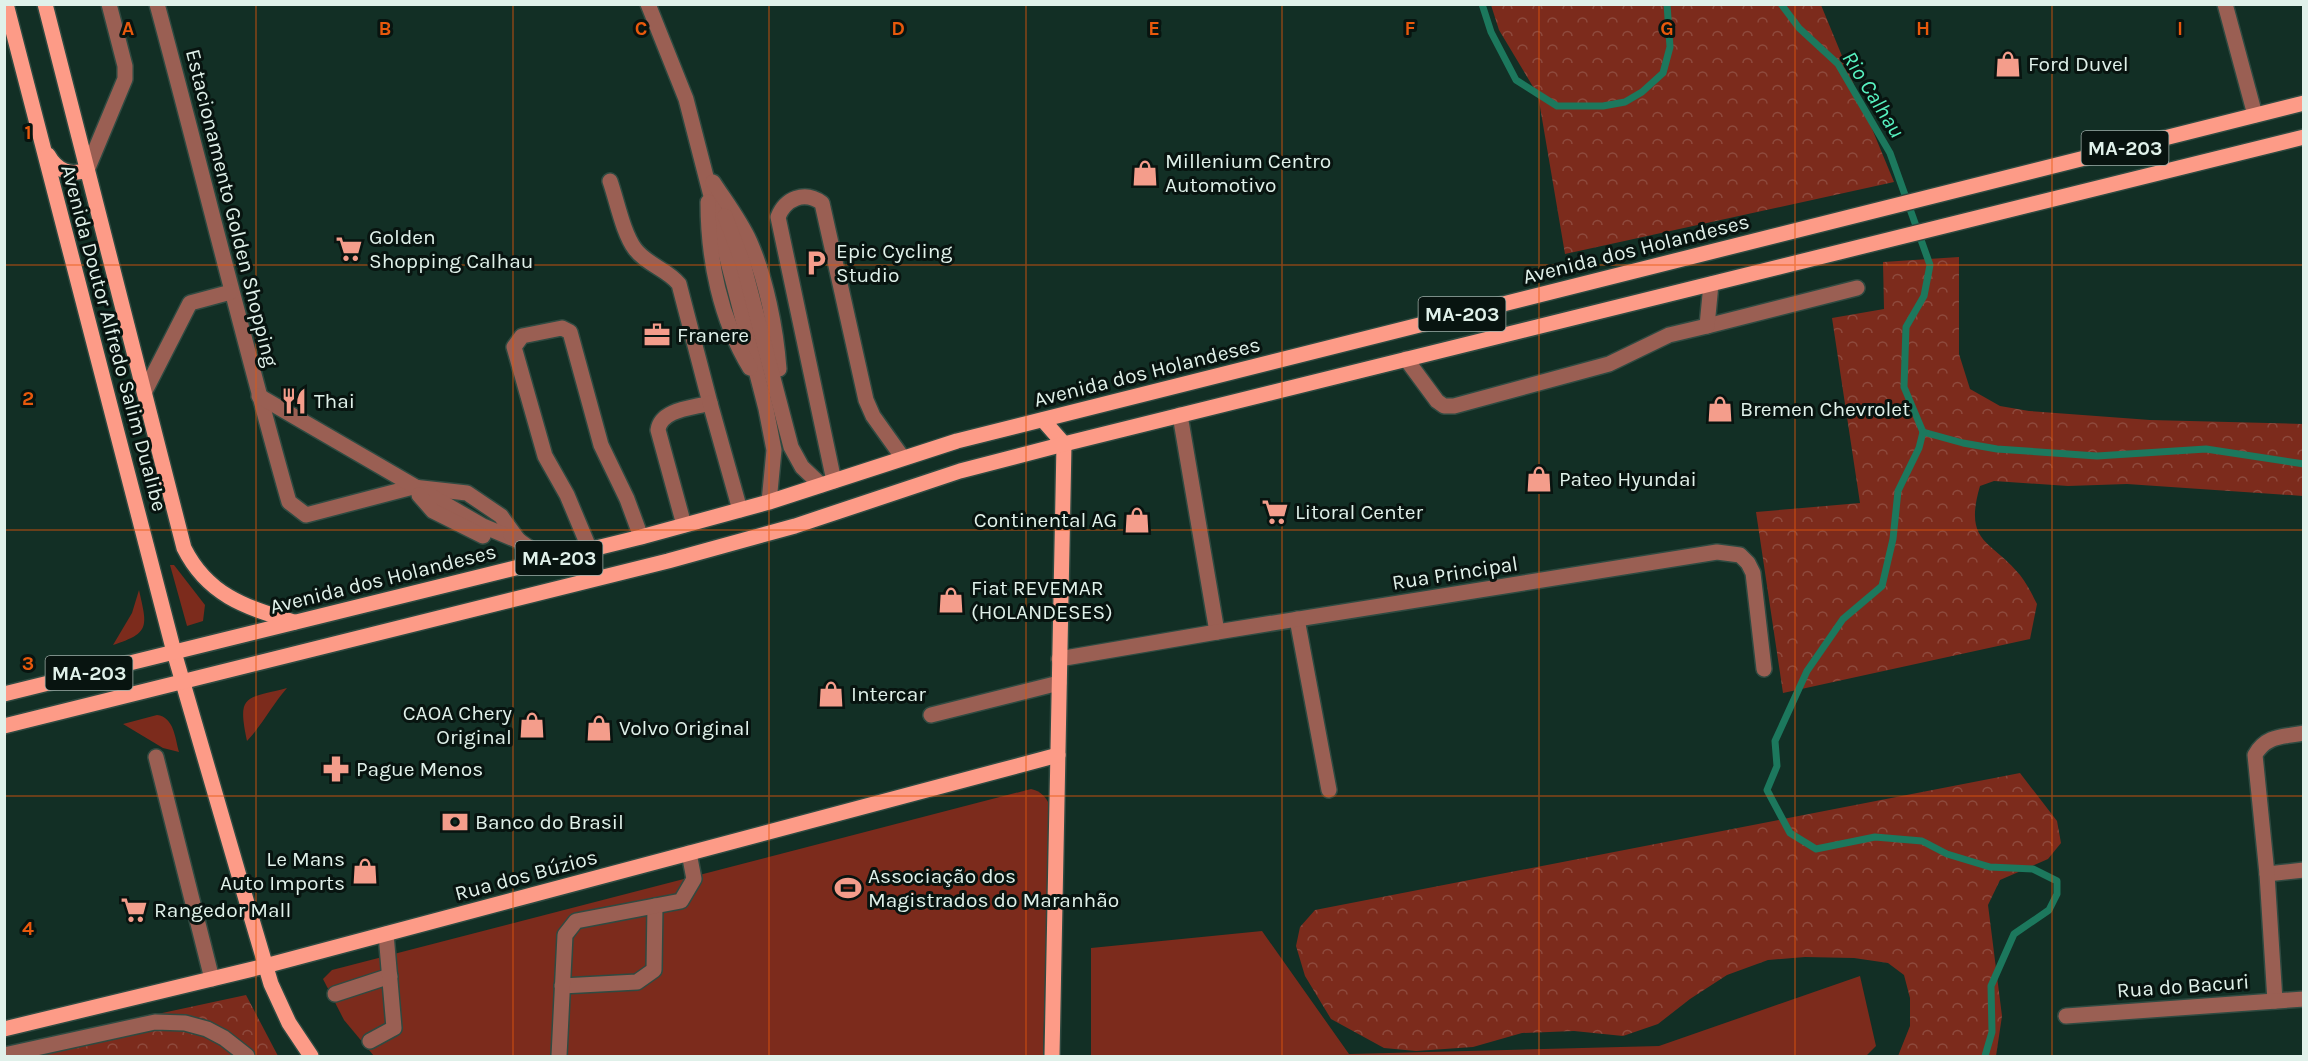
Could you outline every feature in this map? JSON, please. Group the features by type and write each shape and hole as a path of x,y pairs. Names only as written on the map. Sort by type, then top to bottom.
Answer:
{"main road":[{"name":"Avenida Doutor Alfredo Salim Dualibe","path":"6,4 174,652 265,966 289,1023 311,1056"},
{"name":"Avenida Doutor Alfredo Salim Dualibe","path":"45,4 184,548 192,564 208,582 227,597 295,622"},
{"name":"Avenida dos Holandeses","path":"4,694 641,537 769,502 957,441 2304,103"},
{"name":"MA-203","path":"4,726 668,561 795,526 960,471 1064,444 2304,137"},
{"path":"42,145 54,165 63,171 76,173 87,170"},
{"path":"1043,420 1064,444 1052,1056"},
{"name":"Rua dos Búzios","path":"4,1029 265,966 1058,755"}],"street":[{"path":"87,170 125,79 125,66 109,4"},
{"name":"Estacionamento Golden Shopping","path":"157,4 201,164 231,292 289,502 306,515 413,487"},
{"path":"648,4 686,99 782,407 791,447 802,467 827,483"},
{"path":"2224,4 2255,115"},
{"path":"708,175 709,250 716,279 739,350 759,384"},
{"path":"708,175 751,244 772,319 782,407"},
{"path":"610,181 635,249 653,266 671,274 680,284 740,510"},
{"path":"827,483 778,218 782,206 790,200 807,196 822,202 866,400 873,416 903,458"},
{"path":"736,265 774,450 769,502"},
{"path":"1707,326 1711,284"},
{"path":"1406,359 1437,401 1444,406 1454,406 1609,364 1669,335 1857,288"},
{"path":"144,393 189,303 231,292"},
{"path":"590,550 567,495 545,456 514,346 522,336 562,328 570,332 601,445 627,499 641,537"},
{"path":"259,396 413,487 460,500 548,561"},
{"path":"684,525 658,430 659,423 667,414 710,404"},
{"path":"1180,415 1217,632"},
{"path":"413,487 433,511 454,523 481,536 519,541"},
{"name":"Rua Principal","path":"1059,659 1717,552 1740,555 1748,563 1752,573 1764,669"},
{"path":"1297,619 1329,790"},
{"path":"931,715 1059,684"},
{"path":"2275,1001 2267,874 2255,755 2261,744 2273,739 2304,733"},
{"path":"156,757 212,979"},
{"path":"559,1056 565,935 576,921 681,901 694,879 689,853"},
{"path":"2267,874 2304,870"},
{"path":"562,986 637,982 654,970 654,906"},
{"path":"370,1041 394,1028 386,934"},
{"path":"335,994 390,976"},
{"name":"Rua do Bacuri","path":"2066,1016 2304,999"},
{"path":"4,1055 155,1022 185,1023 207,1029 224,1038 247,1056"}],"green space":[{"path":"1491,5 1821,5 1894,182 1565,254 1538,95 1499,30"},
{"path":"1959,257 1959,354 1970,389 2000,406 2029,411 2150,420 2303,424 2303,496 2127,484 2068,486 1994,481 1980,486 1975,519 1978,530 1983,539 2020,575 2037,604 2030,639 1783,693 1756,512 1860,503 1832,318 1884,309 1883,262"},
{"path":"170,565 174,565 205,605 203,621 187,626"},
{"path":"139,590 144,612 143,626 134,636 113,645 132,613"},
{"path":"287,688 247,741 243,714 247,701 262,694"},
{"path":"157,715 170,724 179,752 163,748 123,724"},
{"path":"2020,773 2057,821 2061,843 2048,859 2000,880 1988,905 2002,1016 1996,1056 1898,1056 1910,1026 1910,998 1904,975 1888,963 1854,958 1805,957 1768,960 1727,975 1690,999 1658,1024 1623,1036 1574,1031 1522,1033 1473,1047 1416,1051 1384,1048 1331,1019 1305,976 1296,946 1300,927 1315,910"},
{"name":"Associação dos Magistrados do Maranhão","path":"1031,789 1043,795 1050,806 1043,1056 374,1056 344,1020 323,979 332,970"},
{"path":"1262,931 1349,1054 1659,1046 1860,976 1876,1046 1866,1056 1091,1056 1091,948"},
{"path":"246,995 278,1056 5,1056 4,1047"}],"waterway":[{"path":"1482,4 1491,32 1516,80 1557,106 1603,106 1625,102 1642,92 1663,73 1670,47 1667,4"},
{"name":"Rio Calhau","path":"1781,4 1799,28 1838,64 1890,153 1930,265 1924,296 1906,327 1904,387 1923,432 1997,449 2097,456 2206,449 2304,464"},
{"path":"1923,432 1919,448 1898,491 1893,539 1882,586 1843,619 1807,671 1775,741 1777,766 1767,790 1790,833 1816,849 1875,837 1922,841 1947,854 1990,867 2033,869 2057,881 2057,894 2049,910 2014,934 1991,986 1992,1032 1985,1056"}],"place":[{"name":"Ford Duvel","path":"2008,64"},
{"name":"Millenium Centro Automotivo","path":"1145,173"},
{"name":"Golden Shopping Calhau","path":"349,249"},
{"name":"Epic Cycling Studio","path":"816,263"},
{"name":"Franere","path":"657,335"},
{"name":"Thai","path":"294,401"},
{"name":"Bremen Chevrolet","path":"1720,409"},
{"name":"Pateo Hyundai","path":"1539,479"},
{"name":"Litoral Center","path":"1275,512"},
{"name":"Continental AG","path":"1137,520"},
{"name":"Fiat REVEMAR (HOLANDESES)","path":"951,600"},
{"name":"Intercar","path":"831,694"},
{"name":"CAOA Chery Original","path":"532,725"},
{"name":"Volvo Original","path":"599,728"},
{"name":"Pague Menos","path":"336,769"},
{"name":"Banco do Brasil","path":"455,822"},
{"name":"Le Mans Auto Imports","path":"365,871"},
{"name":"Associação dos Magistrados do Maranhão","path":"848,888"},
{"name":"Rangedor Mall","path":"134,910"}]}
